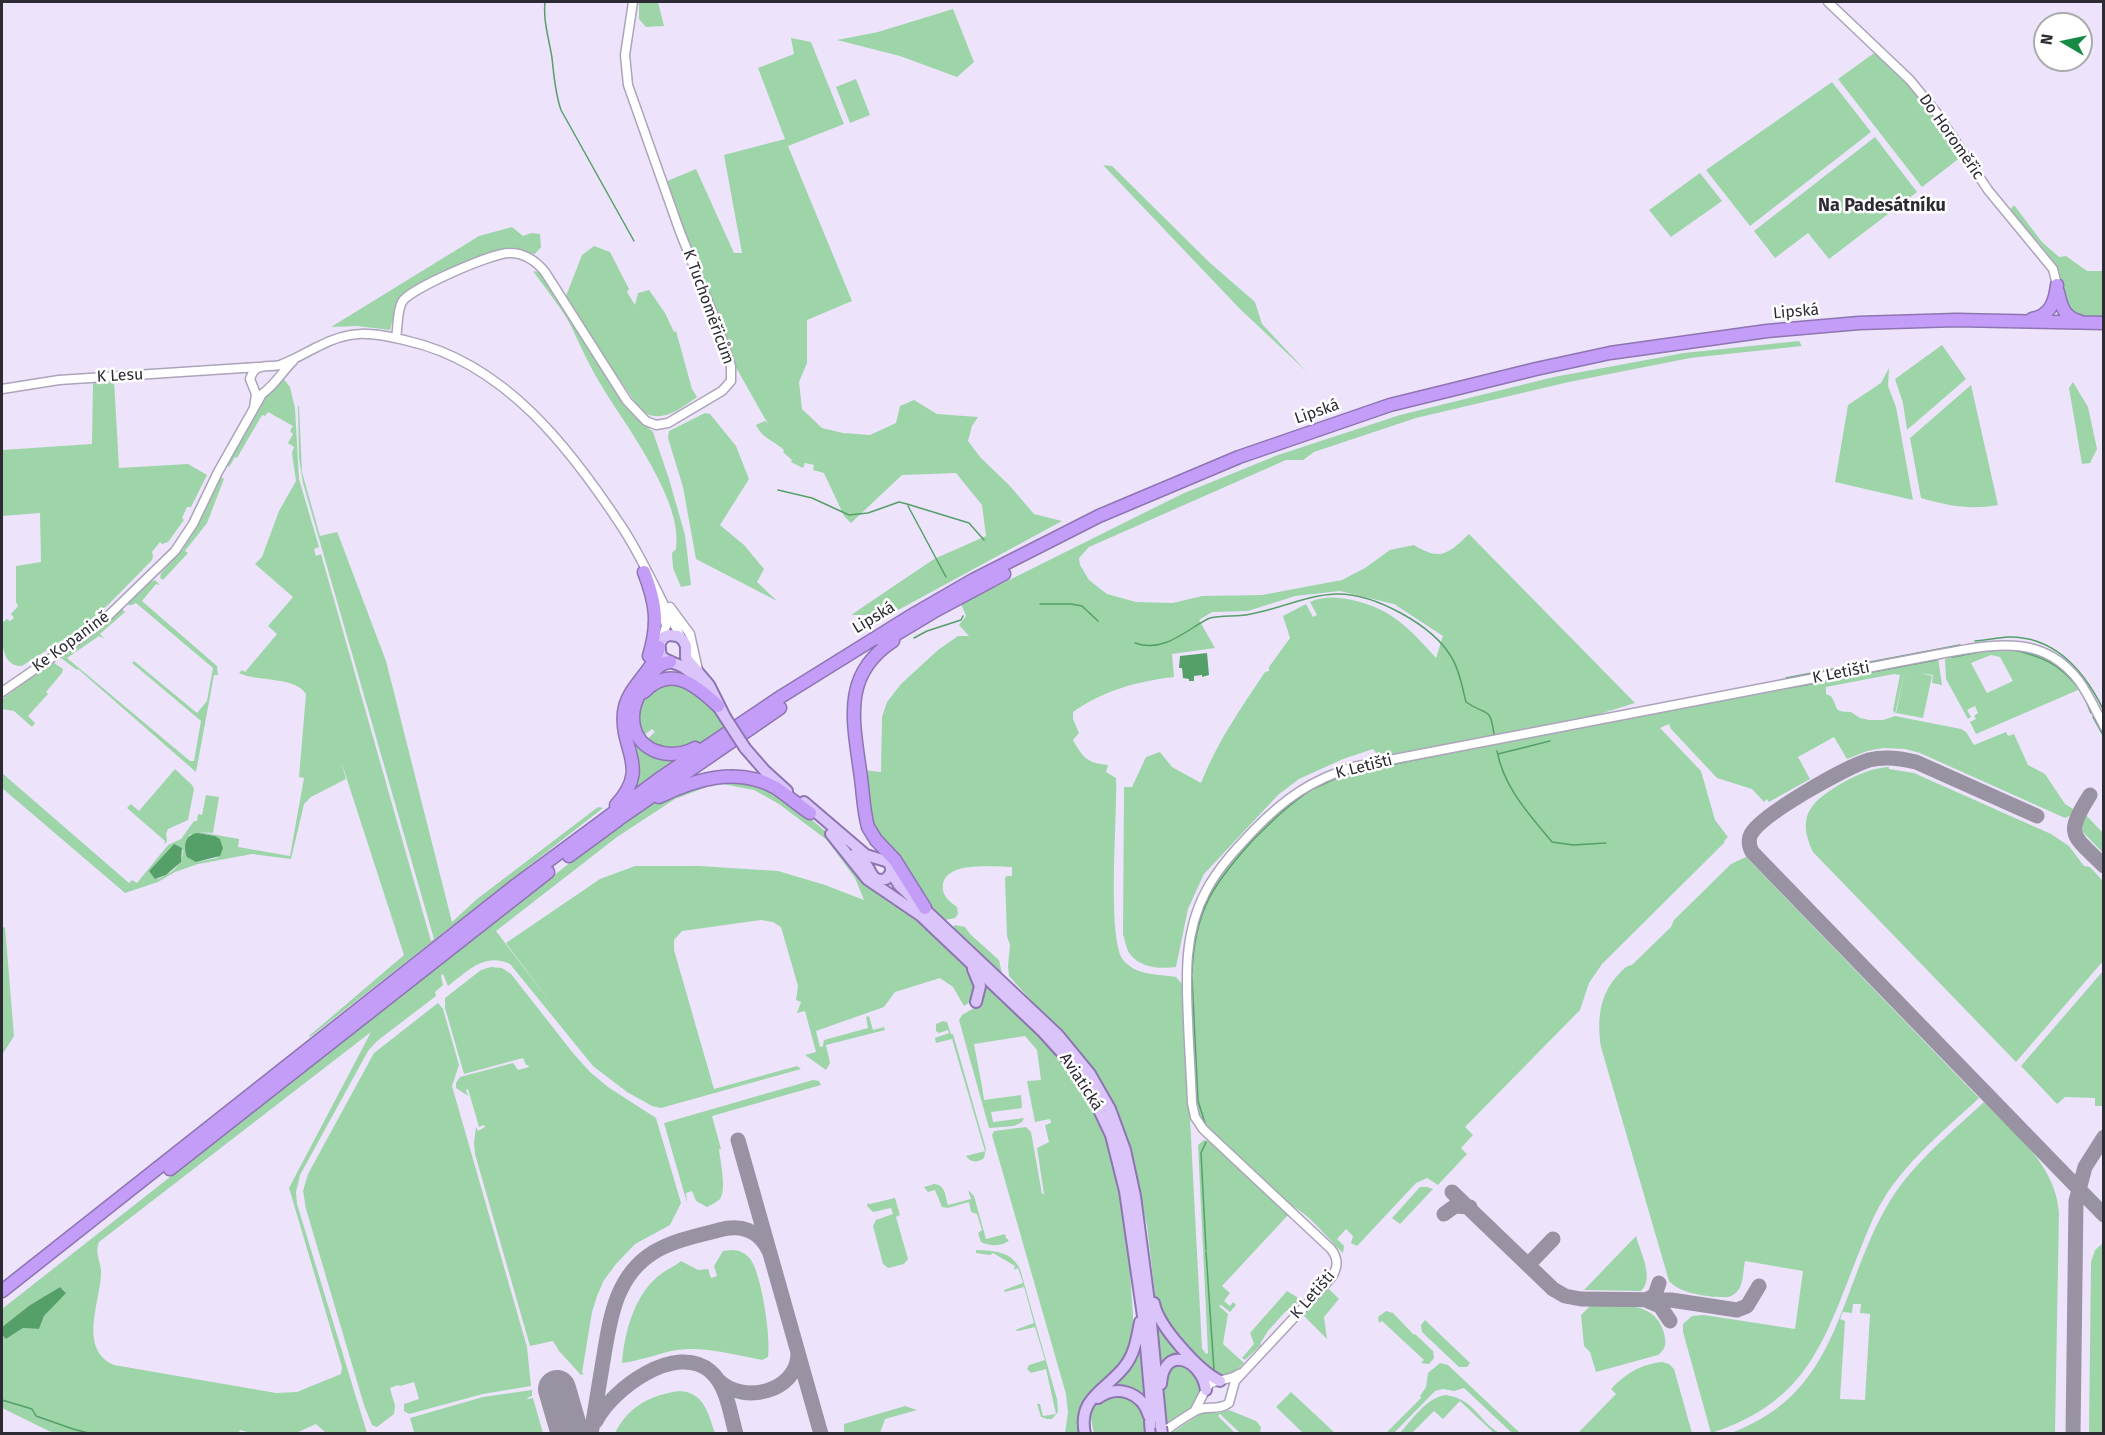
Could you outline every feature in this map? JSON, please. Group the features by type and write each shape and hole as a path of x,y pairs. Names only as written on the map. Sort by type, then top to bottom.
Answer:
{"highway":[{"path":"2057,285 2064,311 2073,320 2086,323"},
{"path":"2029,324 2045,314 2053,305 2057,285"},
{"name":"Lipská","path":"593,827 726,733 936,600 1090,521 1239,457 1390,405 1610,353 1767,331 1859,323 1956,320 2029,324"},
{"name":"Lipská","path":"613,823 742,732 856,659 933,612 1058,545 1240,464 1391,413 1536,377 1611,361 1685,349 1824,333 2103,323"},
{"path":"2029,324 2103,331"},
{"path":"2,1291 508,891 593,827 618,803 630,784 633,761 624,712 629,696 650,654 655,616 653,597 644,572"},
{"path":"922,912 895,860 871,831 866,821 853,712 858,683 876,654 933,612"},
{"path":"637,682 655,660 661,643"},
{"path":"672,662 661,664 640,692 633,720 636,734 645,745 658,753 671,754 687,752 726,733"},
{"path":"635,705 652,685 671,678 686,681 697,687 721,711"},
{"path":"2,1301 524,890 613,823 681,786 720,776 770,785 810,813"},
{"path":"862,783 860,801 865,830 873,846 886,862"}],"main road":[{"path":"721,711 714,694 686,658 685,647 675,635 669,635 661,643 661,656 683,666 699,678 721,711 746,748 765,771 866,864 874,876 922,912"},
{"path":"672,662 680,660 685,647"},
{"name":"Aviatická","path":"780,784 866,855 886,862 897,883 919,905 922,912 966,959 1053,1042 1077,1070 1099,1108 1111,1135 1121,1170 1129,1213 1152,1415 1161,1434"},
{"name":"Aviatická","path":"826,827 867,879 922,912 1051,1027 1090,1074 1110,1110 1125,1150 1135,1196 1142,1242 1155,1419"},
{"path":"886,862 889,876 883,880 874,876 871,865 886,862"},
{"path":"966,959 980,983 980,994 976,1002"},
{"path":"1142,1242 1150,1268 1155,1308 1159,1319 1170,1335 1204,1370 1221,1381"},
{"path":"1087,1432 1083,1418 1087,1406 1127,1363 1135,1345 1141,1316"},
{"path":"1155,1419 1162,1373 1169,1363 1181,1359 1189,1362 1203,1378 1205,1392"},
{"path":"1087,1432 1087,1418 1093,1404 1104,1394 1118,1391 1132,1394 1141,1400 1155,1419"}],"street":[{"name":"K Tuchoměřicům","path":"396,338 401,304 407,296 498,254 519,254 537,263 545,272 627,401 642,418 651,424 659,425 674,421 722,391 731,381 731,366 715,319 680,232 628,85 625,55 633,2"},
{"name":"Do Horoměřic","path":"1828,2 1881,51 1923,96 1988,190 2053,269 2057,285"},
{"path":"252,383 260,391 266,391 298,357 345,334 396,338 420,343 455,357 487,375 531,412 568,453 613,514 657,587 688,631 700,674"},
{"name":"K Lesu","path":"2,388 59,380 263,367 280,365 298,357"},
{"path":"252,383 254,370 263,367 274,374 274,385"},
{"path":"239,369 246,372 252,383 256,394 254,408"},
{"name":"Ke Kopanině","path":"2,692 105,619 173,553 186,537 218,472 262,394 266,391"},
{"path":"613,514 657,596 664,614 666,629 661,643"},
{"path":"657,587 685,647"},
{"name":"K Letišti","path":"1161,1434 1206,1407 1221,1408 1229,1403 1235,1381 1242,1372 1331,1278 1337,1266 1336,1257 1331,1249 1203,1129 1195,1117 1192,1103 1186,973 1189,939 1195,915 1206,891 1221,868 1256,828 1286,800 1324,777 1353,767 2001,644 2031,648 2058,661 2080,682 2103,726"},
{"name":"K Letišti","path":"1193,1413 1211,1383 1233,1378 1242,1372"},
{"path":"1221,1381 1232,1391"},
{"path":"1205,1392 1208,1402 1215,1408"}],"shaded area":[{"path":"639,2 658,2 664,26 646,27 639,19"},
{"path":"953,9 974,62 957,77 900,56 837,40 878,32"},
{"path":"791,38 811,42 844,124 788,146 852,301 807,320 807,363 799,382 802,409 822,428 843,433 870,435 896,423 900,406 914,400 937,414 978,417 972,426 968,441 980,457 1034,514 1062,521 900,609 878,615 851,615 934,559 986,536 982,505 956,473 902,475 851,523 844,516 824,473 813,470 814,465 805,463 803,468 791,462 792,460 783,452 784,450 762,434 756,425 765,421 768,424 734,364 665,182 696,169 734,253 742,253 724,155 785,139 758,68 794,54"},
{"path":"1877,51 1908,83 1934,115 1961,157 1922,187 1838,79"},
{"path":"856,79 870,115 850,123 836,87"},
{"path":"1832,82 1871,132 1750,226 1706,170"},
{"path":"1875,137 1917,192 1829,259 1808,233 1775,258 1754,231"},
{"path":"1103,165 1112,166 1209,262 1255,302 1262,324 1307,372 1240,309"},
{"path":"1700,173 1722,201 1671,237 1649,210"},
{"path":"2014,205 2042,242 2059,257 2066,256 2087,271 2103,271 2103,317 2079,315 2068,308 2054,262 2010,210"},
{"path":"512,227 523,236 531,233 540,234 541,247 535,254 511,248 490,252 416,285 398,299 390,330 357,326 331,327 479,236"},
{"path":"594,246 610,252 635,305 638,293 649,290 665,313 674,332 676,331 692,389 697,397 671,414 657,416 642,412 566,296 582,255"},
{"path":"533,271 539,272 634,416 653,432 685,535 691,585 681,587 673,568 672,553 676,549 676,530 662,487 597,377 566,317"},
{"path":"1799,341 1802,346 1690,358 1569,382 1416,418 1314,452 1303,460 1286,460 1089,547 1079,558 1080,565 1089,580 1107,594 1136,602 1173,603 1202,596 1262,595 1342,580 1365,568 1390,550 1414,545 1431,553 1444,553 1469,534 1635,703 1590,717 1498,736 1379,756 1373,749 1343,759 1299,779 1278,795 1204,874 1188,909 1176,967 1164,968 1145,965 1134,959 1128,950 1123,934 1124,787 1132,787 1146,757 1160,752 1172,767 1201,783 1214,753 1230,726 1290,638 1283,616 1306,604 1313,617 1317,615 1310,602 1325,598 1341,598 1378,608 1409,629 1436,658 1443,636 1394,604 1340,591 1295,596 1248,611 1212,612 1199,620 1215,648 1172,654 1174,677 1121,688 1096,698 1073,712 1073,719 1079,733 1073,740 1080,751 1090,761 1108,765 1106,772 1116,778 1114,904 1119,949 1129,966 1148,973 1176,977 1183,985 1202,1348 1206,1354 1208,1353 1198,1145 1204,1140 1211,1142 1289,1214 1222,1286 1230,1293 1224,1301 1230,1306 1233,1302 1236,1305 1230,1312 1221,1305 1219,1306 1228,1314 1223,1344 1244,1363 1233,1374 1219,1377 1178,1339 1156,1304 1147,1226 1135,1170 1116,1112 1044,1015 1009,976 1010,945 1007,936 1005,878 1012,876 1012,867 972,867 953,872 946,877 943,884 944,895 957,907 958,914 955,918 945,920 930,908 873,831 862,770 881,772 882,717 887,702 901,684 938,650 958,636 969,636 959,625 966,616 961,604 1182,494 1278,455 1400,415 1554,377 1684,353"},
{"path":"1942,345 1966,379 1907,430 1903,403 1895,379"},
{"path":"1889,368 1888,386 1896,407 1913,500 1835,482 1848,405 1881,383"},
{"path":"283,378 290,387 295,408 299,479 319,547 314,549 316,556 321,554 431,941 434,939 303,483 299,458 298,406 302,472 320,536 337,532 386,661 452,922 477,899 598,807 603,808 310,1037 404,955 341,761 346,779 311,797 304,804 291,859 252,854 198,864 175,872 158,882 125,893 2,788 2,773 129,883 132,880 137,883 168,845 181,839 194,821 197,821 198,814 202,815 206,795 219,797 213,833 200,832 239,839 238,847 290,856 304,778 299,777 306,694 293,684 239,673 242,670 245,672 277,634 268,626 293,597 255,564 262,557 279,511 296,481 292,453 294,447 288,443 293,434 290,431 293,426 268,412 265,416 262,415 237,458 235,457 229,467 227,465 251,423 264,394","holes":["198,833 220,839 223,848 217,858 196,862 189,835","172,846 183,850 181,860 171,872 157,879 149,871"]},
{"path":"114,380 119,468 188,464 207,475 191,507 187,507 182,518 184,520 168,542 162,544 160,542 152,552 152,560 109,604 77,631 22,666 15,665 6,657 2,623 14,618 11,614 18,606 16,566 41,562 40,513 2,516 2,450 92,444 93,382"},
{"path":"2073,382 2088,407 2097,449 2090,463 2082,464 2069,388"},
{"path":"1971,385 1998,505 1960,506 1921,498 1910,438"},
{"path":"705,413 710,414 736,446 749,479 720,525 744,545 764,569 757,582 777,601 696,559 683,487 668,438 669,431"},
{"path":"221,477 224,479 207,523 185,551 188,553 163,580 160,578 161,573 183,549"},
{"path":"155,580 160,585 156,584 142,601 217,666 218,675 214,675 196,772 78,669 61,658 122,609 125,612 100,634 105,639 99,636 67,658 190,761 194,761 201,721 132,663 134,661 197,713 207,701 213,668 136,603 128,605 139,590"},
{"path":"2012,648 2031,653 2059,667 2073,681 2078,690 1976,734 1970,722 1976,719 1974,716 1978,713 1975,706 1967,710 1971,717 1968,719 1946,679 1945,659 1960,654","holes":["1991,655 2000,657 2013,681 1987,693 1971,663"]},
{"path":"1207,653 1209,675 1194,676 1194,681 1183,678 1182,668 1179,668 1180,656"},
{"path":"1938,658 1942,685 1932,683 1933,675 1920,673 1932,676 1923,718 1896,713 1905,670 1895,714 1893,710 1900,675 1894,674 1826,687 1826,694 1831,696 1837,709 1851,712 1860,718 1883,720 1895,716 1961,729 1966,732 1974,745 2006,732 2008,736 2014,734 2028,765 2045,774 2065,804 2075,810 2071,815 2065,818 1920,753 1905,749 1883,748 1867,751 1847,759 1834,737 1798,757 1810,779 1769,802 1767,799 1764,802 1752,789 1717,778 1671,729 1669,724 1660,728 1701,771 1715,820 1728,837 1602,964 1589,983 1580,1010 1465,1127 1473,1135 1461,1148 1467,1154 1438,1185 1427,1178 1416,1183 1357,1246 1351,1243 1353,1236 1346,1229 1337,1239 1344,1246 1343,1253 1310,1219 1287,1203 1206,1127 1196,1108 1190,975 1190,952 1198,916 1216,880 1239,850 1278,811 1312,786 1354,770"},
{"path":"53,662 63,669 62,673 46,692 48,694 28,716 35,723 32,727 14,711 2,709 2,699"},
{"path":"671,682 689,686 714,710 725,729 700,744 669,753 646,740 655,732 652,729 643,736 639,710 643,698 653,689"},
{"path":"630,730 645,748 656,756 670,761 678,760 633,793"},
{"path":"1889,767 1889,769 1914,773 2051,834 2069,846 2084,866 2090,867 2103,881 2103,961 2016,1062 1813,852 1806,828 1810,810 1816,802 1855,776"},
{"path":"175,769 194,789 188,820 168,829 167,841 164,845 165,841 127,808 131,804 139,811"},
{"path":"729,779 767,789 799,809 825,831 974,976 976,980 972,1001 964,1006 953,987 940,978 895,992 884,1007 816,1031 820,1047 823,1046 824,1040 868,1028 866,1017 869,1016 873,1030 884,1027 885,1030 826,1045 830,1063 826,1070 805,1055 816,1052 805,1011 797,1013 801,1002 796,1000 798,986 781,927 773,922 761,920 682,931 674,940 674,950 714,1089 797,1066 801,1069 661,1108 652,1106 627,1092 593,1066 510,964 492,960 484,962 470,969 448,986 443,974 441,976 443,985 435,992 436,996 377,1041 368,1051 300,1175 296,1192 297,1204 367,1433 326,1433 316,1424 294,1434 251,1433 240,1430 238,1434 57,1434 2,1408 2,1335 6,1339 23,1328 39,1329 44,1316 65,1292 60,1287 30,1305 2,1327 2,1309 609,832 635,814 677,791","holes":["717,783 754,790 779,804 827,840 855,878 864,900 778,871 699,866 635,866 600,879 506,943 553,1006 496,931 617,837 675,799","371,1032 289,1188 342,1367 341,1374 297,1392 276,1393 114,1365 103,1358 94,1337 95,1311 101,1274 97,1251 99,1242"]},
{"path":"2085,814 2103,833 2103,853 2080,829 2080,820"},
{"path":"198,833 220,839 223,848 220,856 196,862 187,857 186,841 190,836"},
{"path":"174,844 182,848 181,862 166,875 155,879 149,871"},
{"path":"1746,857 1979,1098 1915,1159 1883,1200 1870,1225 1824,1338 1810,1362 1793,1384 1772,1403 1745,1420 1711,1433 1683,1332 1683,1324 1692,1316 1704,1315 1795,1329 1803,1271 1745,1261 1740,1287 1729,1297 1705,1296 1688,1292 1669,1281 1601,1047 1599,1028 1603,1000 1617,976 1632,965 1671,927 1674,920 1731,864"},
{"path":"955,925 965,927 999,960 1002,974 952,928"},
{"path":"5,927 14,1036 2,1055 2,928"},
{"path":"491,967 502,968 511,974 590,1072 608,1087 656,1118 681,1203 670,1225 635,1244 604,1280 592,1312 582,1373 584,1374 581,1375 553,1341 530,1346 475,1154 476,1127 478,1131 485,1127 484,1125 479,1127 468,1089 466,1090 468,1096 456,1088 460,1077 513,1063 518,1070 529,1067 523,1058 464,1074 445,1008 445,998 481,970"},
{"path":"2103,971 2103,1106 2095,1106 2095,1098 2065,1097 2057,1104 2021,1066"},
{"path":"980,979 1056,1051 1089,1096 1114,1154 1127,1229 1134,1330 1132,1343 1124,1362 1093,1393 1083,1433 1065,1433 1068,1413 1066,1394 992,1135 994,1131 1026,1127 1031,1132 1042,1194 1044,1194 1037,1148 1049,1142 1045,1125 1051,1123 1050,1119 1035,1122 1027,1081 1041,1080 1037,1050 1025,1036 974,1044 984,1100 1021,1095 1022,1108 991,1112 993,1122 1024,1118 1022,1122 1014,1126 989,1128 959,1020 962,1015 976,1007"},
{"path":"438,1003 443,1009 459,1065 452,1086 527,1347 531,1386 483,1394 409,1414 404,1411 404,1404 419,1399 414,1382 398,1385 390,1388 395,1406 394,1414 377,1427 372,1425 364,1405 306,1209 303,1191 308,1174 374,1053"},
{"path":"947,1022 953,1034 986,1149 984,1158 979,1161 972,1161 966,1156 985,1151 952,1039 936,1043 935,1038 949,1033 948,1030 939,1033 936,1031 936,1024"},
{"path":"813,1080 819,1081 821,1085 712,1116 721,1149 719,1149 723,1182 722,1195 719,1200 707,1207 696,1201 692,1191 686,1193 687,1203 664,1123"},
{"path":"1984,1102 2021,1139 2042,1165 2056,1196 2059,1213 2055,1433 1731,1433 1768,1415 1796,1392 1817,1365 1833,1334 1873,1234 1890,1201 1910,1173","holes":["1853,1304 1861,1304 1860,1313 1870,1314 1865,1400 1840,1399 1845,1321 1840,1319 1843,1312 1852,1313"]},
{"path":"934,1184 943,1189 948,1205 971,1199 968,1190 974,1196 986,1239 1005,1234 1009,1240 996,1245 981,1242 978,1233 982,1230 977,1214 971,1212 969,1202 948,1208 942,1207 935,1190 928,1192 924,1187"},
{"path":"1420,1187 1433,1189 1400,1224 1392,1218"},
{"path":"895,1198 900,1215 896,1217 908,1259 904,1264 888,1268 883,1264 873,1226 876,1220 893,1214 891,1208 873,1212 867,1206 868,1203"},
{"path":"1636,1236 1647,1272 1645,1286 1641,1291 1584,1290"},
{"path":"2103,1243 2103,1433 2089,1433 2091,1262 2095,1250"},
{"path":"731,1250 747,1255 755,1268 765,1308 768,1357 762,1360 688,1349 622,1363 631,1318 647,1287 661,1274 681,1261 698,1270 708,1269 711,1278 717,1276 714,1266 723,1251"},
{"path":"976,1250 1007,1255 1020,1269 1057,1399 1058,1412 1052,1419 1041,1417 1037,1404 1040,1404 1043,1416 1056,1414 1046,1369 1031,1373 1027,1369 1029,1365 1045,1360 1035,1327 1015,1330 1034,1323 1024,1287 1005,1292 1004,1290 1023,1283 1018,1268 1014,1270 1015,1266 993,1253 990,1255 976,1253"},
{"path":"60,1287 66,1293 44,1316 39,1329 23,1328 6,1339 2,1335 2,1327 30,1305"},
{"path":"1328,1288 1339,1299 1324,1317 1327,1339 1303,1315"},
{"path":"1287,1291 1297,1297 1298,1303 1285,1312 1268,1331 1261,1345 1245,1360 1242,1358 1254,1344 1250,1333"},
{"path":"1590,1306 1623,1306 1644,1309 1659,1322 1664,1333 1663,1350 1658,1355 1596,1372 1590,1352 1584,1346 1581,1315"},
{"path":"1386,1311 1393,1313 1433,1351 1434,1358 1429,1364 1421,1363 1424,1360 1382,1321 1379,1323 1378,1317"},
{"path":"1153,1317 1187,1356 1159,1370"},
{"path":"1425,1320 1470,1363 1467,1367 1459,1367 1422,1332 1421,1325"},
{"path":"1140,1340 1145,1400 1106,1390"},
{"path":"1662,1362 1674,1369 1692,1433 1578,1433 1616,1394 1611,1389 1622,1378 1640,1368"},
{"path":"1175,1363 1191,1367 1202,1386 1194,1405 1167,1425 1163,1379"},
{"path":"1440,1363 1448,1365 1520,1433 1512,1433 1464,1388 1454,1391 1443,1389 1435,1391 1394,1433 1386,1433 1421,1398 1426,1387 1428,1373"},
{"path":"532,1390 532,1396 527,1398 533,1398 543,1433 408,1433 414,1432 410,1418 483,1397"},
{"path":"679,1391 687,1392 700,1399 715,1433 615,1433 633,1409 649,1399"},
{"path":"1291,1392 1335,1433 1303,1433 1276,1407"},
{"path":"1446,1395 1470,1405 1499,1433 1494,1433 1460,1401 1443,1419 1434,1411 1412,1433 1400,1433 1426,1404"},
{"path":"1106,1396 1130,1396 1144,1413 1147,1433 1094,1434 1090,1414 1098,1402"},
{"path":"905,1406 917,1410 885,1419 880,1433 844,1433 844,1424"},
{"path":"1229,1410 1256,1421 1261,1427 1260,1433 1240,1433 1220,1414 1218,1416 1235,1433 1170,1434 1203,1412 1218,1413"}],"waterway":[{"path":"545,2 556,91 561,110 634,241"},
{"path":"778,490 812,498 849,515 868,513 899,502 969,523 984,540"},
{"path":"908,506 946,577"},
{"path":"1135,643 1159,645 1210,618 1251,614 1314,597 1336,594 1367,599 1401,613 1417,623 1443,646 1457,668 1466,702 1489,715 1494,734"},
{"path":"1040,604 1082,606 1098,621"},
{"path":"914,638 927,631 961,620 963,616"},
{"path":"1975,641 2008,637 2025,638 2054,650 2078,670 2104,711"},
{"path":"1786,678 1960,645"},
{"path":"2014,650 2049,662 2077,686"},
{"path":"1953,657 1979,652"},
{"path":"1824,681 1936,660"},
{"path":"1788,688 1816,683"},
{"path":"2086,701 2091,713"},
{"path":"2093,717 2104,737"},
{"path":"1498,754 1550,741"},
{"path":"1497,751 1511,789 1552,842 1573,845 1606,843"},
{"path":"1315,788 1343,775 1447,753"},
{"path":"1192,974 1201,916 1216,886 1253,840 1274,819 1312,789"},
{"path":"1192,977 1198,1101 1205,1123"},
{"path":"1206,1142 1201,1153 1206,1250"},
{"path":"1206,1252 1214,1370 1217,1373"},
{"path":"2,1400 32,1409 36,1416 92,1434"}],"taxiway":[{"path":"2037,816 1916,762 1881,758 1858,764 1787,804 1758,825 1751,834 1749,843 1752,852 2104,1215"},
{"path":"2090,795 2077,819 2075,834 2104,866"},
{"path":"2073,1434 2076,1201 2085,1167 2104,1137"},
{"path":"738,1140 821,1434"},
{"path":"1452,1192 1553,1289 1565,1296 1581,1299 1671,1300 1737,1310 1747,1306 1759,1286"},
{"path":"1444,1214 1455,1206 1470,1207"},
{"path":"591,1434 616,1300 631,1273 641,1262 670,1244 727,1228 748,1230 760,1238 769,1251"},
{"path":"1528,1265 1553,1239"},
{"path":"1659,1283 1655,1295 1646,1300 1660,1306 1670,1321"},
{"path":"718,1380 729,1388 741,1392 767,1391 779,1386 789,1378 798,1354"},
{"path":"596,1421 604,1408 630,1383 646,1373 680,1362 696,1364 716,1377 727,1400 736,1434"}],"runway":[{"path":"557,1389 570,1434"}],"district":[{"name":"Na Padesátníku","path":"1882,206"}]}
